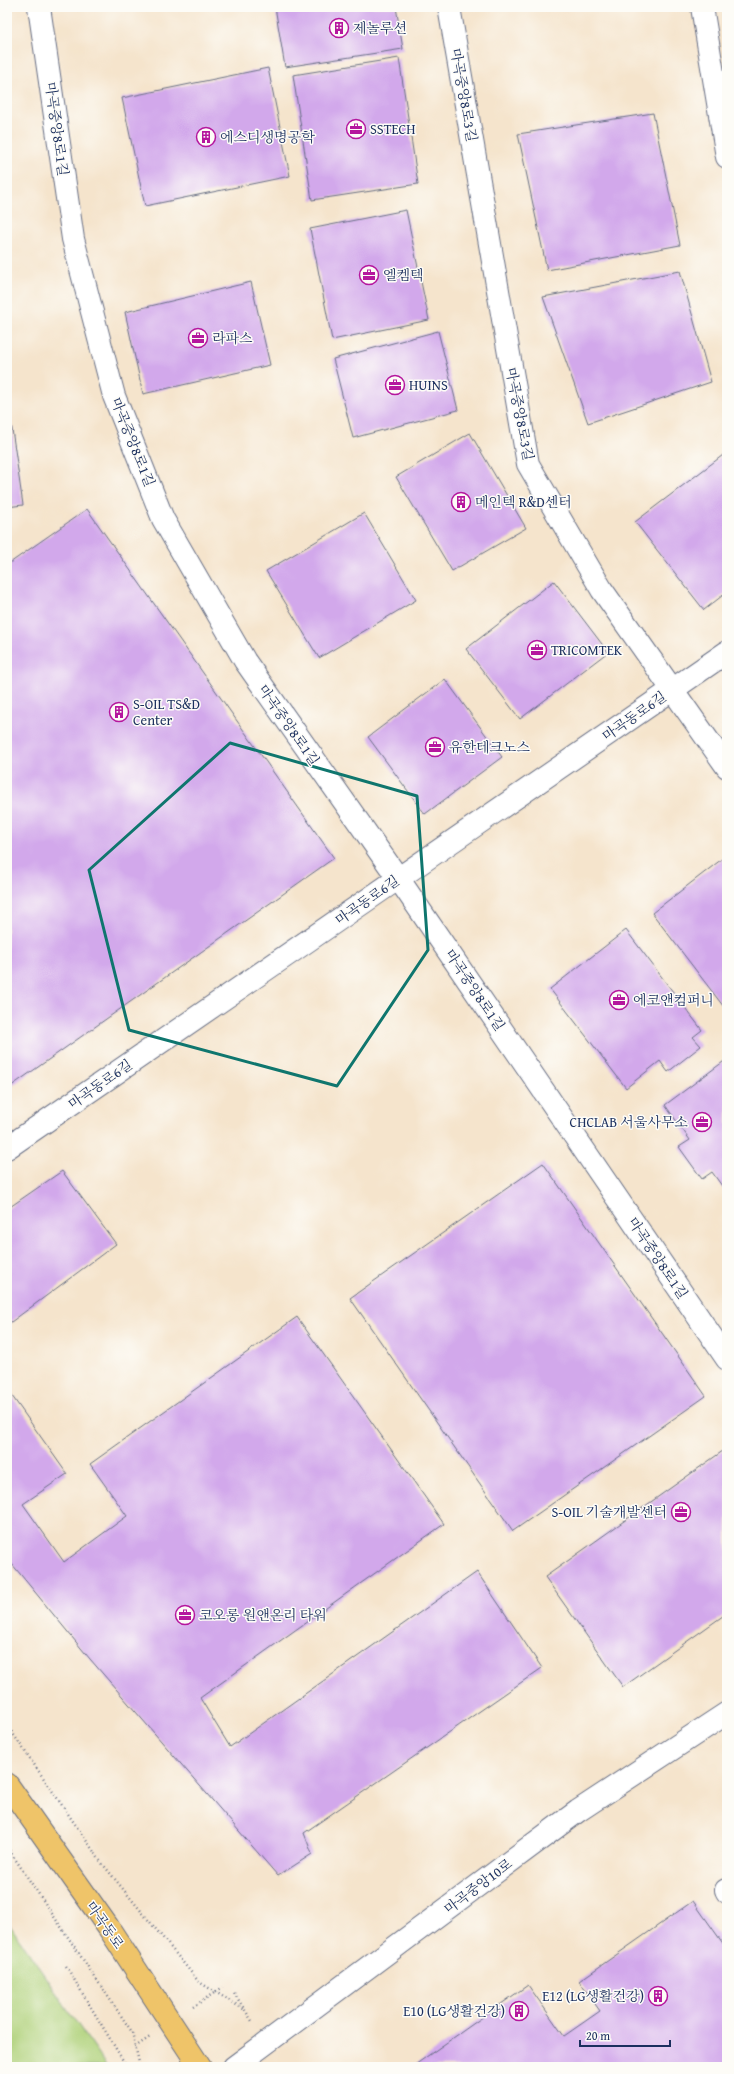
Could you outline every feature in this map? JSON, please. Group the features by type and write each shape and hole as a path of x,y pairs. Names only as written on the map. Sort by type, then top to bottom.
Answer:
{"main road":[{"name":"마곡동로","path":"7,1784 108,1927 200,2067"}],"street":[{"name":"마곡중앙8로1길","path":"39,7 73,239 114,396 163,520 245,661 398,878 727,1359"},
{"name":"마곡중앙8로3길","path":"449,7 528,464 602,590 727,767"},
{"path":"702,7 727,157"},
{"name":"마곡동로6길","path":"7,1148 727,652"},
{"name":"마곡중앙10로","path":"234,2067 578,1811 727,1713"}],"path":[{"path":"7,1725 101,1862 199,1982 245,2010 234,1994"},
{"path":"7,1847 132,2032 140,2067"},
{"path":"66,1966 128,2067"}],"highlighted area":[{"path":"230,743 417,796 428,950 337,1086 129,1030 89,870"}],"green space":[{"path":"7,1921 107,2067 7,2067"}],"building":[{"name":"제놀루션","path":"275,7 396,7 403,49 285,67"},
{"name":"SSTECH","path":"399,58 418,184 312,200 293,75"},
{"name":"에스디생명공학","path":"268,68 290,176 145,206 122,98"},
{"path":"653,113 680,245 547,270 518,134"},
{"name":"엘켐텍","path":"406,210 429,320 332,340 310,229"},
{"path":"680,271 711,382 588,423 543,297"},
{"name":"라파스","path":"251,282 270,365 143,394 125,312"},
{"name":"HUINS","path":"438,331 458,410 353,438 333,359"},
{"path":"7,395 23,505 7,507"},
{"name":"메인텍 R&D센터","path":"470,433 526,528 452,571 396,477"},
{"path":"727,452 727,592 704,610 635,522"},
{"name":"S-OIL TS&D Center","path":"87,509 334,858 7,1089 7,565"},
{"path":"364,513 416,600 319,658 266,571"},
{"name":"TRICOMTEK","path":"554,581 608,652 520,719 466,649"},
{"name":"유한테크노스","path":"445,679 502,757 425,814 368,737"},
{"path":"722,859 727,865 727,1011 652,913"},
{"name":"에코앤컴퍼니","path":"626,930 702,1030 693,1037 701,1046 668,1072 660,1061 626,1088 550,989"},
{"name":"CHCLAB 서울사무소","path":"727,1059 727,1193 712,1172 702,1179 679,1147 690,1140 665,1105"},
{"path":"543,1163 706,1396 513,1531 350,1298"},
{"path":"62,1171 116,1244 7,1325 7,1209"},
{"name":"코오롱 원앤온리 타워","path":"297,1317 444,1524 200,1698 230,1747 477,1572 542,1668 304,1833 312,1854 278,1876 90,1659 7,1558 7,1389 67,1474 23,1504 64,1562 127,1516 90,1464"},
{"name":"S-OIL 기술개발센터","path":"727,1448 727,1613 623,1687 545,1577"},
{"name":"E12 (LG생활건강)","path":"693,1901 727,1949 727,2067 412,2067 528,1985 564,2036 600,2011 579,1981"}],"place":[{"name":"제놀루션","path":"339,28"},
{"name":"SSTECH","path":"356,129"},
{"name":"에스디생명공학","path":"206,137"},
{"name":"엘켐텍","path":"369,275"},
{"name":"라파스","path":"198,338"},
{"name":"HUINS","path":"395,385"},
{"name":"메인텍 R&D센터","path":"461,502"},
{"name":"TRICOMTEK","path":"537,650"},
{"name":"S-OIL TS&D Center","path":"119,712"},
{"name":"유한테크노스","path":"435,747"},
{"name":"에코앤컴퍼니","path":"619,1000"},
{"name":"CHCLAB 서울사무소","path":"702,1122"},
{"name":"S-OIL 기술개발센터","path":"681,1512"},
{"name":"코오롱 원앤온리 타워","path":"185,1615"},
{"name":"E12 (LG생활건강)","path":"658,1996"},
{"name":"E10 (LG생활건강)","path":"519,2011"}]}
